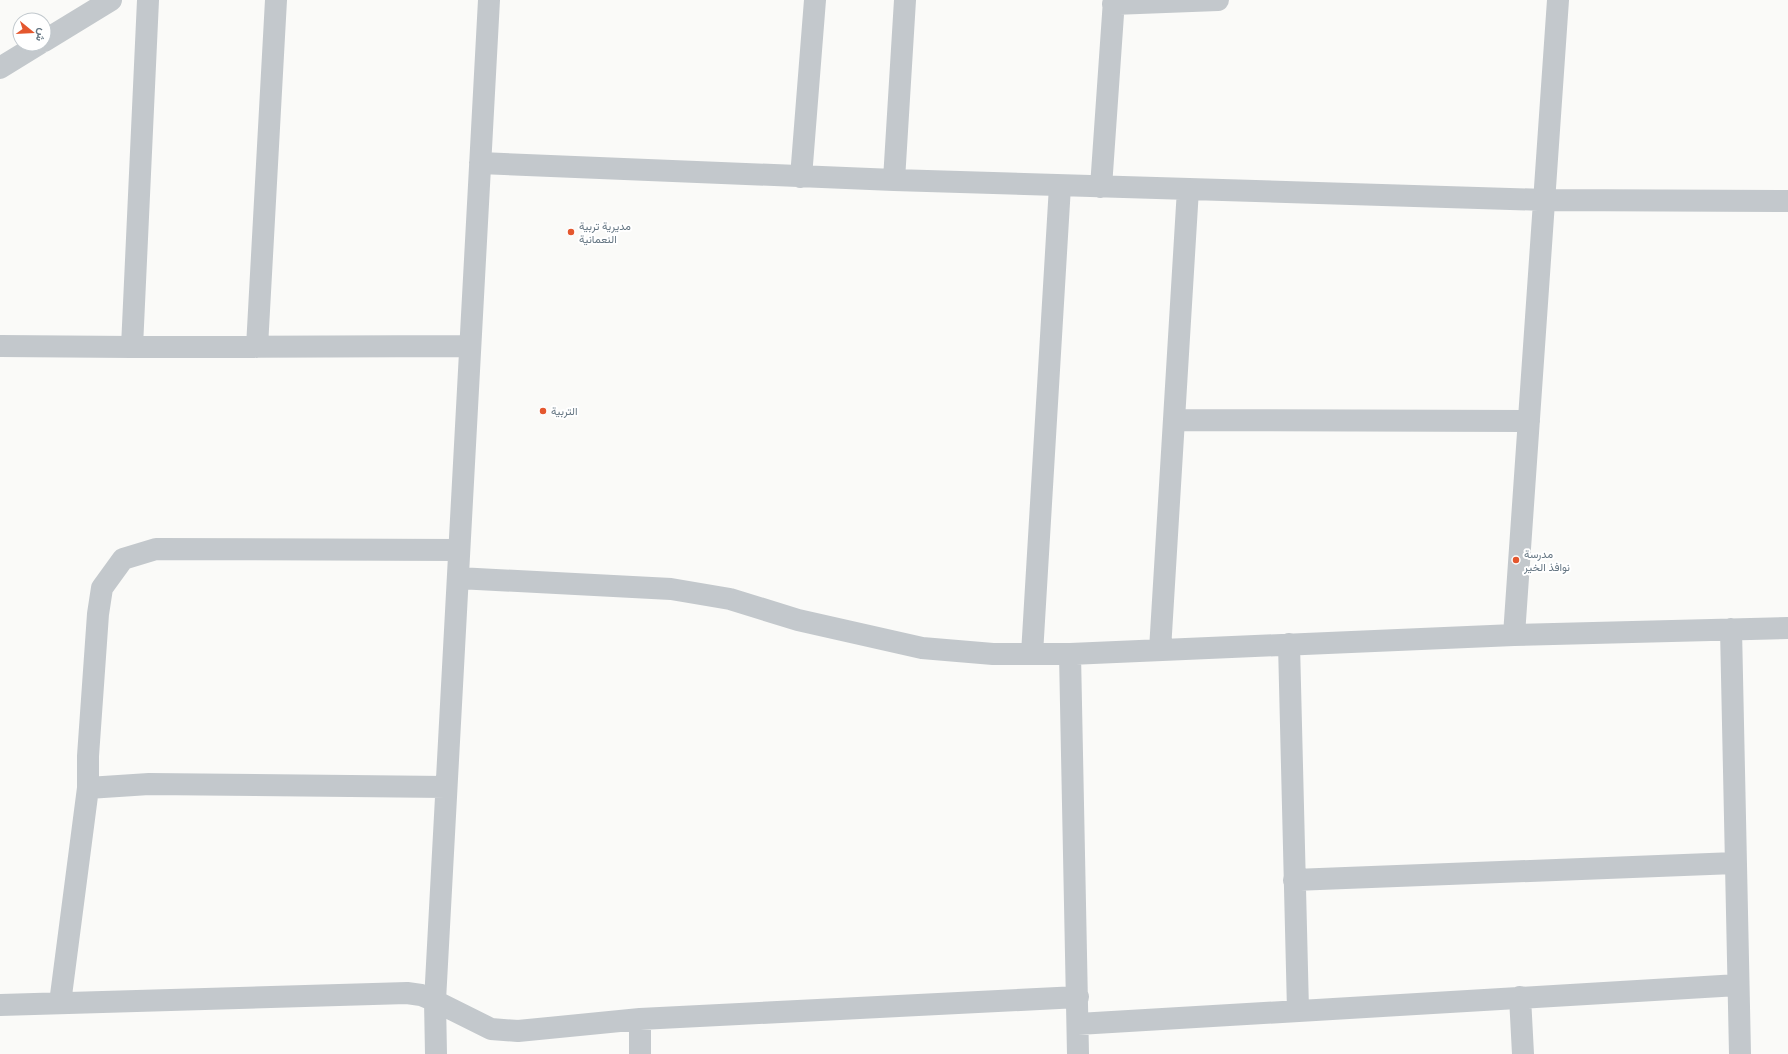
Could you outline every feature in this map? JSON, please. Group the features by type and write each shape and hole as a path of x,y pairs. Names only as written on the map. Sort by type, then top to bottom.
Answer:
{"street":[{"path":"52,36 110,0"},
{"path":"132,347 148,0"},
{"path":"257,346 276,0"},
{"path":"436,1054 435,1001 489,0"},
{"path":"801,177 815,0"},
{"path":"894,180 906,0"},
{"path":"1101,187 1113,2 1218,0"},
{"path":"1514,635 1558,0"},
{"path":"0,68 26,52"},
{"path":"480,163 801,177 1188,190 1545,200 1788,201"},
{"path":"1032,654 1060,186"},
{"path":"1160,650 1188,190"},
{"path":"0,346 470,346"},
{"path":"1174,420 1529,421"},
{"path":"60,1003 88,788 88,756 98,614 102,588 124,559 156,549 459,550"},
{"path":"458,578 671,589 730,599 798,620 922,648 992,654 1070,654 1514,635 1788,628"},
{"path":"1730,629 1740,1054"},
{"path":"1288,644 1298,1010"},
{"path":"1070,654 1078,1054"},
{"path":"88,788 149,784 446,787"},
{"path":"1294,880 1735,863"},
{"path":"1078,1024 1738,985"},
{"path":"0,1005 392,992 421,995 491,1029 518,1031 640,1019 1078,997"},
{"path":"1520,997 1523,1054"},
{"path":"640,1019 640,1054"}],"place":[{"name":"مديرية تربية النعمانية","path":"571,232"},
{"name":"التربية","path":"543,411"},
{"name":"مدرسة نوافذ الخير","path":"1516,560"}]}
